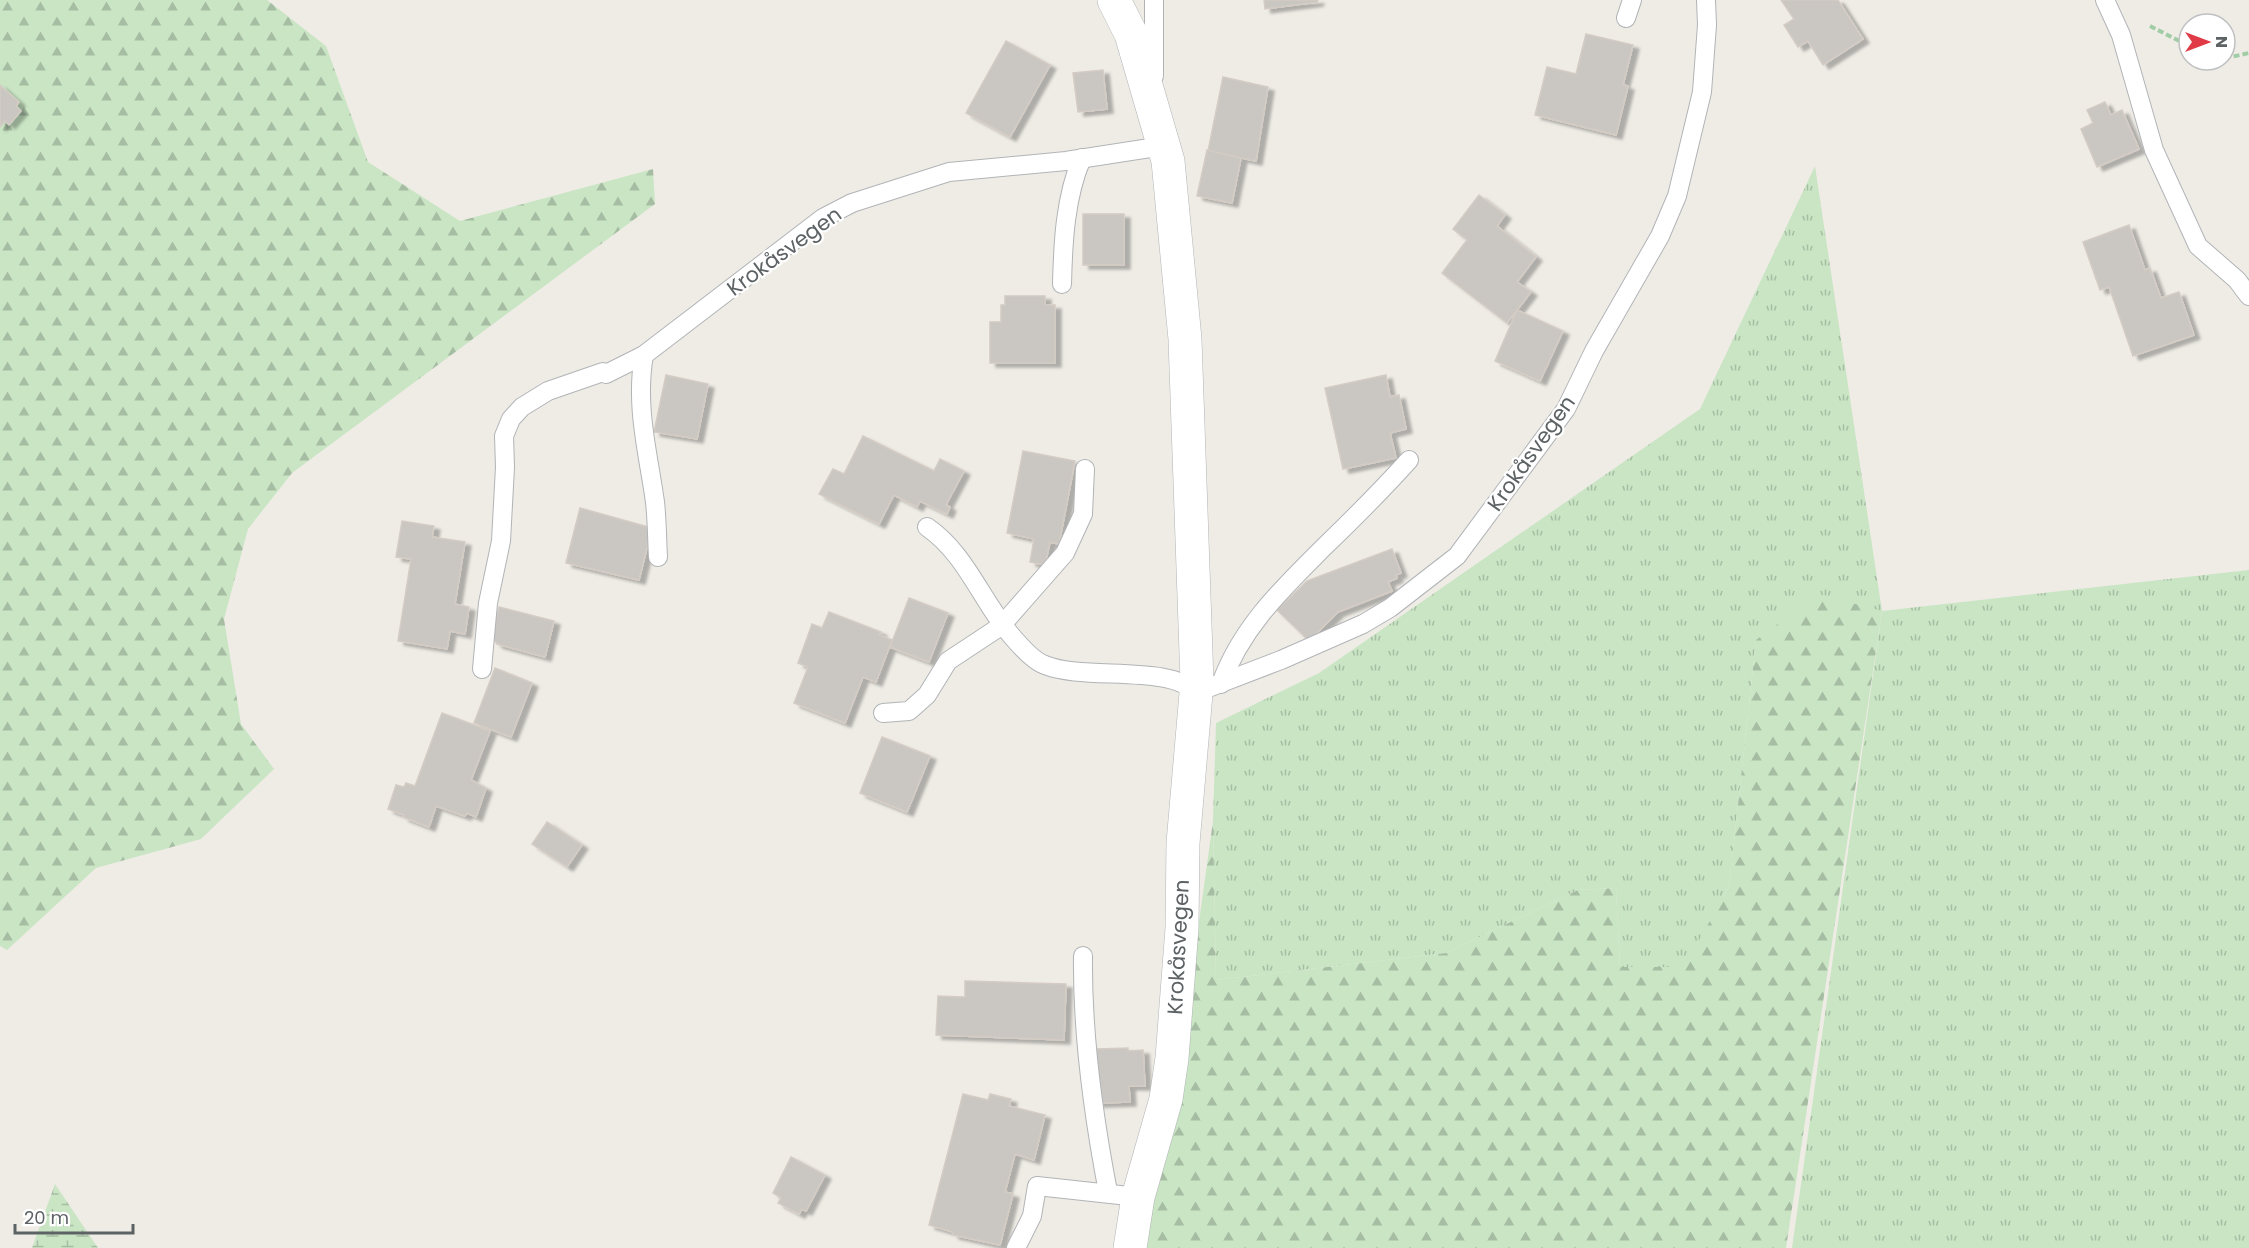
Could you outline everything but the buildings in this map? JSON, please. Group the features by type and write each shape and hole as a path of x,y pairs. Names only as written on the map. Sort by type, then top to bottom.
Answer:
{"street":[{"name":"Krokåsvegen","path":"1114,0 1131,34 1168,161 1185,339 1197,682 1208,688 1183,843 1182,928 1172,1058 1166,1100 1123,1194 1130,1248"}],"lane":[{"name":"Krokåsvegen","path":"1152,107 1154,0"},
{"path":"1626,18 1632,0"},
{"name":"Krokåsvegen","path":"1208,688 1363,624 1390,608 1457,556 1566,409 1594,351 1660,236 1677,196 1702,92 1707,25 1706,0"},
{"path":"2105,0 2121,35 2154,150 2198,246 2237,280 2249,296"},
{"name":"Krokåsvegen","path":"482,669 488,603 501,540 505,467 504,436 511,419 522,407 548,391 603,372 606,374 644,355 823,218 852,203 950,172 1066,161 1163,146"},
{"path":"1062,284 1063,244 1075,174 1082,158"},
{"path":"644,355 640,388 642,431 655,504 658,557"},
{"path":"927,527 939,535 959,558 1001,626 1026,652 1043,665 1069,673 1166,677 1208,688 1227,666 1241,640 1275,595 1409,460"},
{"path":"883,713 909,711 927,695 948,661 1001,626 1065,552 1083,514 1086,469"},
{"name":"Krokåsvegen","path":"1083,956 1082,996 1088,1064 1123,1194"},
{"path":"1016,1248 1032,1216 1037,1186 1123,1194"}],"green space":[{"path":"0,0 267,0 326,46 368,162 460,221 653,169 655,204 292,473 248,529 224,619 241,724 274,769 201,839 96,868 7,950 0,946"},
{"path":"1815,166 1882,611 1756,640 1729,887 1685,967 1620,967 1616,888 1578,890 1446,953 1216,980 1213,821 1216,723 1319,673 1700,409"},
{"path":"2249,570 2249,1248 1792,1248 1882,611"},
{"path":"1818,594 1882,611 1786,1248 1131,1248 1183,1038 1213,821 1216,980 1446,953 1578,890 1616,888 1620,967 1684,967 1729,887 1756,640"},
{"path":"55,1184 98,1248 32,1248"}]}
